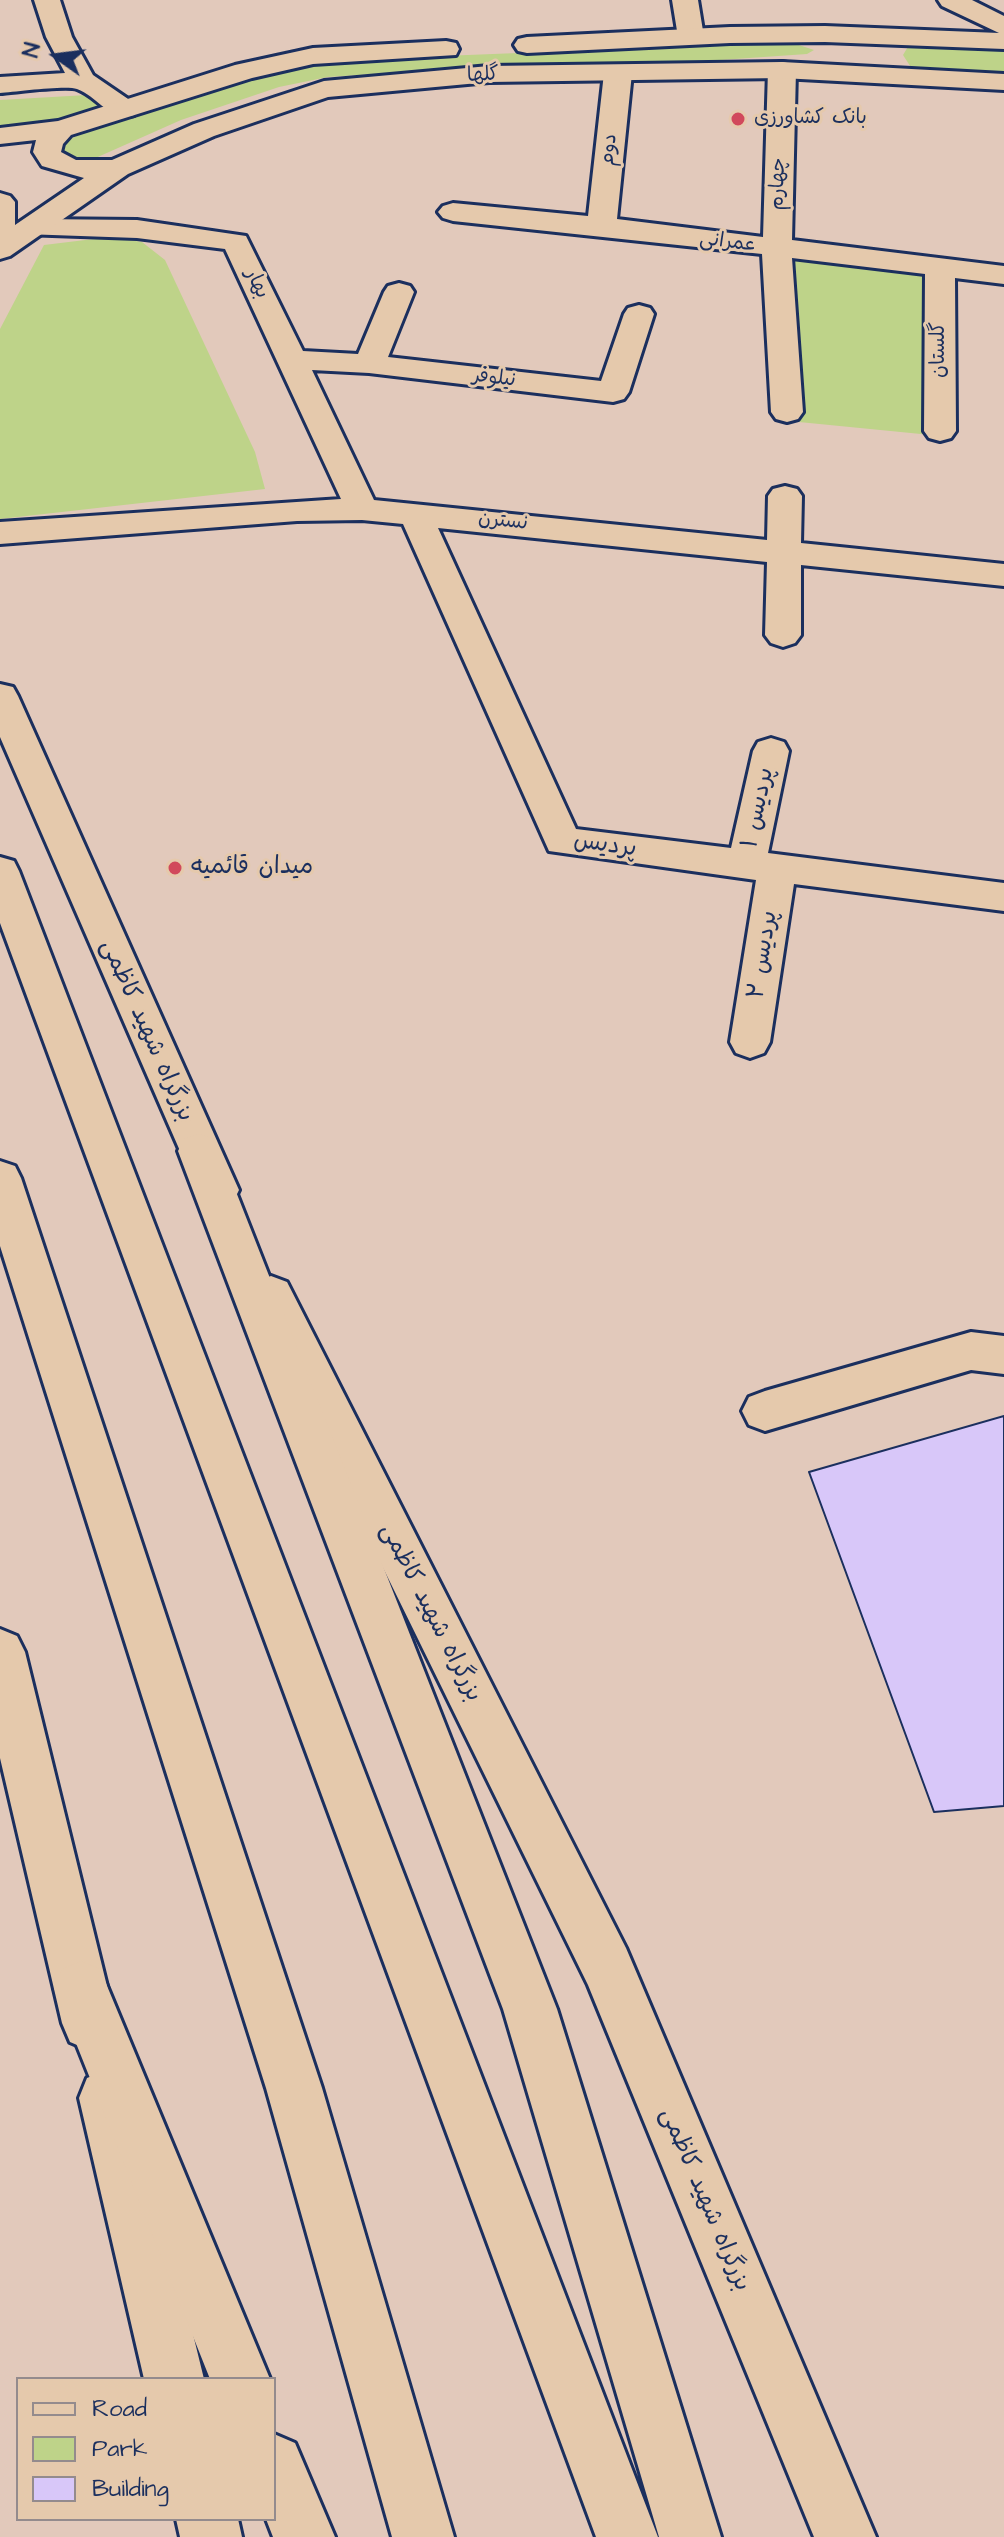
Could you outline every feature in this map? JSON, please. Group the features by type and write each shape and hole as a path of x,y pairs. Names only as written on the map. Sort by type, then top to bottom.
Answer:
{"main road":[{"path":"47,0 59,37 82,80 124,109"},
{"path":"685,0 691,37"},
{"path":"951,0 1004,26"},
{"path":"730,35 760,13"},
{"path":"822,23 865,75 886,24"},
{"name":"گلها","path":"503,46 730,35 822,23 886,24 1004,41"},
{"name":"گلها","path":"0,136 61,129 245,71 313,56 472,48"},
{"name":"گلها","path":"1,249 118,168 204,130 324,89 489,74 782,70 1004,82"},
{"name":"چهارم","path":"777,249 782,70"},
{"name":"دوم","path":"602,226 618,73"},
{"path":"0,85 82,80"},
{"path":"61,129 51,137 48,149 56,163 84,172 118,168"},
{"path":"0,202 1,249"},
{"name":"عمرانی","path":"453,212 602,226 1004,275"},
{"name":"بهار","path":"34,228 137,229 236,242 362,509"},
{"path":"777,249 787,412"},
{"name":"گلستان","path":"940,268 940,431"},
{"path":"369,364 399,292"},
{"name":"نیلوفر","path":"294,360 369,364 613,392 639,314"},
{"path":"523,524 528,491"},
{"path":"783,635 785,496"},
{"name":"نسترن","path":"0,533 297,510 362,509 1004,575"},
{"name":"پردیس","path":"415,513 562,841 1004,897"},
{"name":"بزرگراه شهید کاظمی","path":"0,696 199,1151 607,1967 845,2537"},
{"name":"پردیس ۱","path":"762,866 771,751"},
{"name":"پردیس ۲","path":"750,1042 762,866"},
{"path":"0,871 627,2537"},
{"path":"199,1151 530,2009 690,2537"},
{"path":"0,1178 294,2088 423,2537"},
{"path":"765,1411 971,1351 1004,1355"},
{"path":"0,1652 174,2377"},
{"path":"81,1988 239,2377"},
{"path":"276,2469 304,2537"}],"green space":[{"path":"799,45 814,50 807,54 706,61 534,64 328,77 279,87 181,120 91,160 67,159 62,152 65,142 78,135 221,87 306,66 442,56"},
{"path":"909,45 1004,49 1004,73 912,69 903,55"},
{"path":"87,95 98,100 96,109 77,117 0,130 0,100"},
{"path":"110,237 142,242 165,260 255,452 265,489 0,519 0,329 44,245"},
{"path":"792,258 928,273 931,435 799,422"}],"building":[{"path":"1004,1416 1004,1806 934,1812 809,1472"}],"place":[{"name":"بانک کشاورزی","path":"738,119"},
{"name":"میدان قائمیه","path":"175,868"}]}
